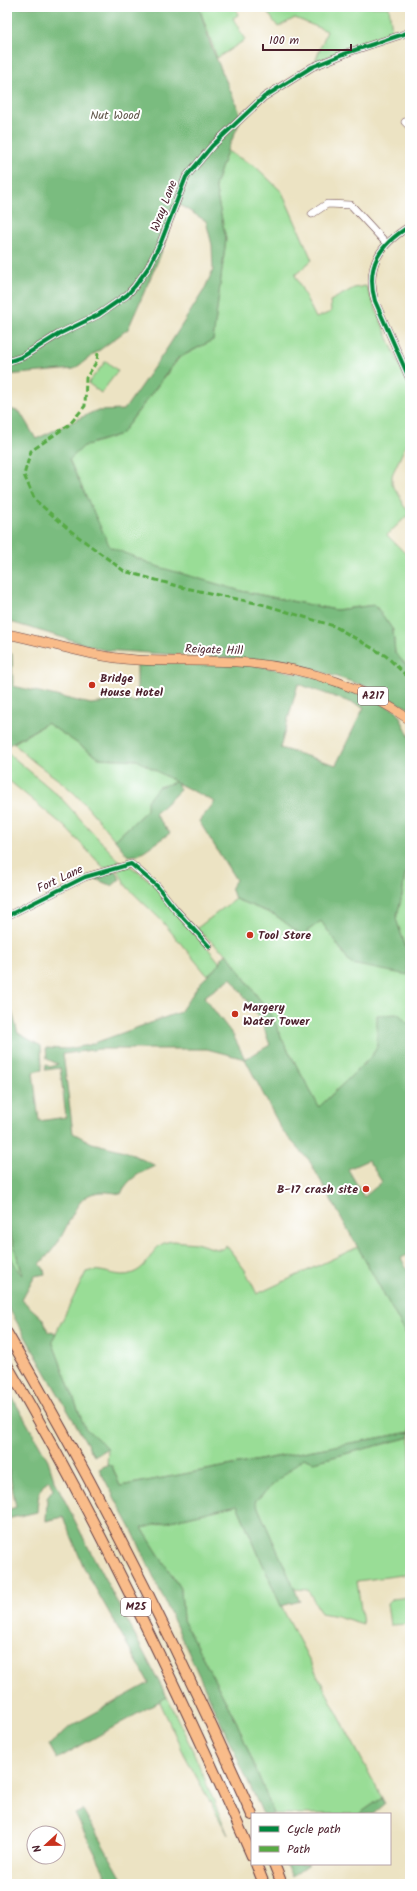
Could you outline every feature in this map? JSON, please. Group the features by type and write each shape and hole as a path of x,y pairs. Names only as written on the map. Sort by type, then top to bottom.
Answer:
{"highway":[{"name":"M25","path":"7,1333 69,1443 132,1561 189,1677 251,1813"},
{"name":"M25","path":"7,1365 88,1512 150,1634 251,1854"},
{"path":"256,1865 264,1884"},
{"path":"274,1865 282,1884"}],"main road":[{"name":"Reigate Hill","path":"7,634 66,649 102,656 137,660 238,662 282,668 332,680 369,694 410,720"}],"street":[{"name":"Wray Lane","path":"7,362 22,358 59,334 113,305 135,286 148,268 161,242 186,177 212,146 264,97 312,67 349,52 410,32"},
{"path":"312,214 327,204 351,205 387,244"},
{"path":"410,226 387,244 374,263 372,275 372,290 380,313 410,380"},
{"name":"Fort Lane","path":"7,916 85,877 131,864 157,886 175,909 209,946"}],"green space":[{"name":"Nut Wood","path":"7,7 199,7 211,46 240,113 239,124 227,151 215,186 226,239 213,340 178,358 121,434 84,446 69,460 110,547 159,567 241,591 336,610 375,605 393,630 395,653 410,669 410,709 365,686 290,662 104,650 7,621 7,408 20,412 36,439 95,411 124,410 168,347 204,290 213,270 212,245 206,221 178,204 160,256 128,329 74,369 7,375"},
{"path":"199,7 236,7 238,15 233,18 245,40 217,58"},
{"path":"267,7 389,7 392,31 315,62 327,31 295,18 278,27 268,13"},
{"path":"227,151 256,167 282,192 312,260 295,275 316,318 331,312 330,301 354,288 366,286 403,373 410,383 410,436 392,475 392,484 402,500 403,505 410,513 387,535 410,558 410,669 395,653 393,630 375,605 336,610 241,591 161,568 109,547 69,459 84,446 121,434 179,358 213,340 226,239 215,186"},
{"path":"106,361 118,371 101,393 88,383"},
{"path":"7,650 12,654 13,686 91,704 123,700 137,702 137,660 238,662 332,680 397,711 410,738 410,869 405,874 402,896 396,919 406,948 408,975 351,964 321,921 302,935 275,915 235,899 231,887 236,880 199,821 215,802 177,783 180,790 155,814 170,833 138,855 128,856 115,840 147,810 147,801 158,787 176,782 137,760 99,758 47,723 7,746","holes":["298,684 364,707 336,765 280,748"]},
{"path":"47,723 99,758 137,760 177,782 115,840 74,793 28,757 14,743"},
{"path":"7,752 59,796 120,862 104,868 64,826 7,779"},
{"path":"130,866 153,883 221,964 207,975 161,920 127,887 117,869"},
{"path":"410,869 410,1022 378,1036 377,1046 372,1056 319,1107 282,1039 274,1020 228,955 196,929 235,899 275,915 302,935 321,921 351,964 406,948 396,919 402,896 405,874"},
{"path":"115,870 120,879 112,886 93,878"},
{"path":"228,955 274,1020 282,1039 319,1107 372,1056 377,1046 377,1015 399,1014 407,1023 410,1022 410,1254 401,1258 410,1275 410,1341 309,1160 283,1132 245,1059 207,1049 99,1049 63,1054 73,1133 92,1143 125,1151 156,1166 145,1170 131,1180 121,1194 107,1192 96,1193 81,1201 57,1244 40,1264 44,1269 45,1274 35,1276 22,1300 44,1320 48,1332 56,1333 52,1341 85,1428 108,1448 94,1456 7,1305 7,1250 19,1272 23,1275 7,1223 7,994 18,1033 41,1046 42,1070 33,1072 39,1121 66,1117 60,1068 45,1070 46,1065 50,1067 58,1064 47,1059 46,1048 68,1049 89,1045 180,1012 201,982 220,964 221,958","holes":["231,978 261,1020 270,1045 245,1059 233,1035 204,997","368,1160 382,1182 364,1197 348,1169"]},
{"path":"7,1223 23,1276 11,1258 7,1238"},
{"path":"172,1241 196,1243 216,1249 222,1249 226,1245 245,1270 257,1294 358,1247 410,1341 410,1432 120,1486 113,1468 107,1465 108,1448 85,1429 52,1341 86,1272 98,1271 121,1275 133,1273 144,1265 159,1246"},
{"path":"7,1388 48,1460 54,1479 85,1541 167,1697 57,1759 49,1745 71,1726 149,1683 85,1570 63,1517 46,1521 47,1498 53,1490 49,1480 43,1486 38,1498 37,1512 7,1519 7,1510 16,1507 7,1461"},
{"path":"410,1432 410,1437 314,1462 303,1458 255,1501 300,1601 281,1606 237,1505 142,1528 181,1590 183,1620 237,1723 274,1813 263,1813 132,1530 99,1469 107,1465 112,1466 120,1486"},
{"path":"410,1437 410,1574 357,1581 363,1624 321,1613 308,1590 294,1589 255,1501 303,1457 314,1462"},
{"path":"237,1505 281,1606 382,1798 360,1813 274,1813 237,1723 183,1620 181,1590 142,1528"},
{"path":"410,1597 410,1624 390,1625 387,1604 392,1599"},
{"path":"167,1697 193,1751 228,1835 184,1754 159,1700"},
{"path":"382,1798 385,1804 374,1813 360,1813"},
{"path":"83,1810 125,1884 94,1884 106,1875 75,1814"},
{"path":"286,1865 308,1865 292,1877"}],"marked path":[{"path":"98,353 97,361 86,378 85,406 70,424 31,451 24,475 35,500 72,532 124,571 181,587 265,605 334,626 386,656 410,679"}],"cycle path":[{"path":"7,362 22,357 59,334 98,315 127,295 148,268 161,242 186,177 212,146 264,97 312,67 349,52 410,32"},
{"path":"410,226 390,240 383,248 374,267 372,277 372,288 375,301 410,380"},
{"path":"7,916 85,877 131,864 157,886 175,909 209,946"}],"place":[{"name":"Bridge House Hotel","path":"92,685"},
{"name":"Tool Store","path":"250,935"},
{"name":"Margery Water Tower","path":"235,1014"},
{"name":"B-17 crash site","path":"366,1189"}]}
